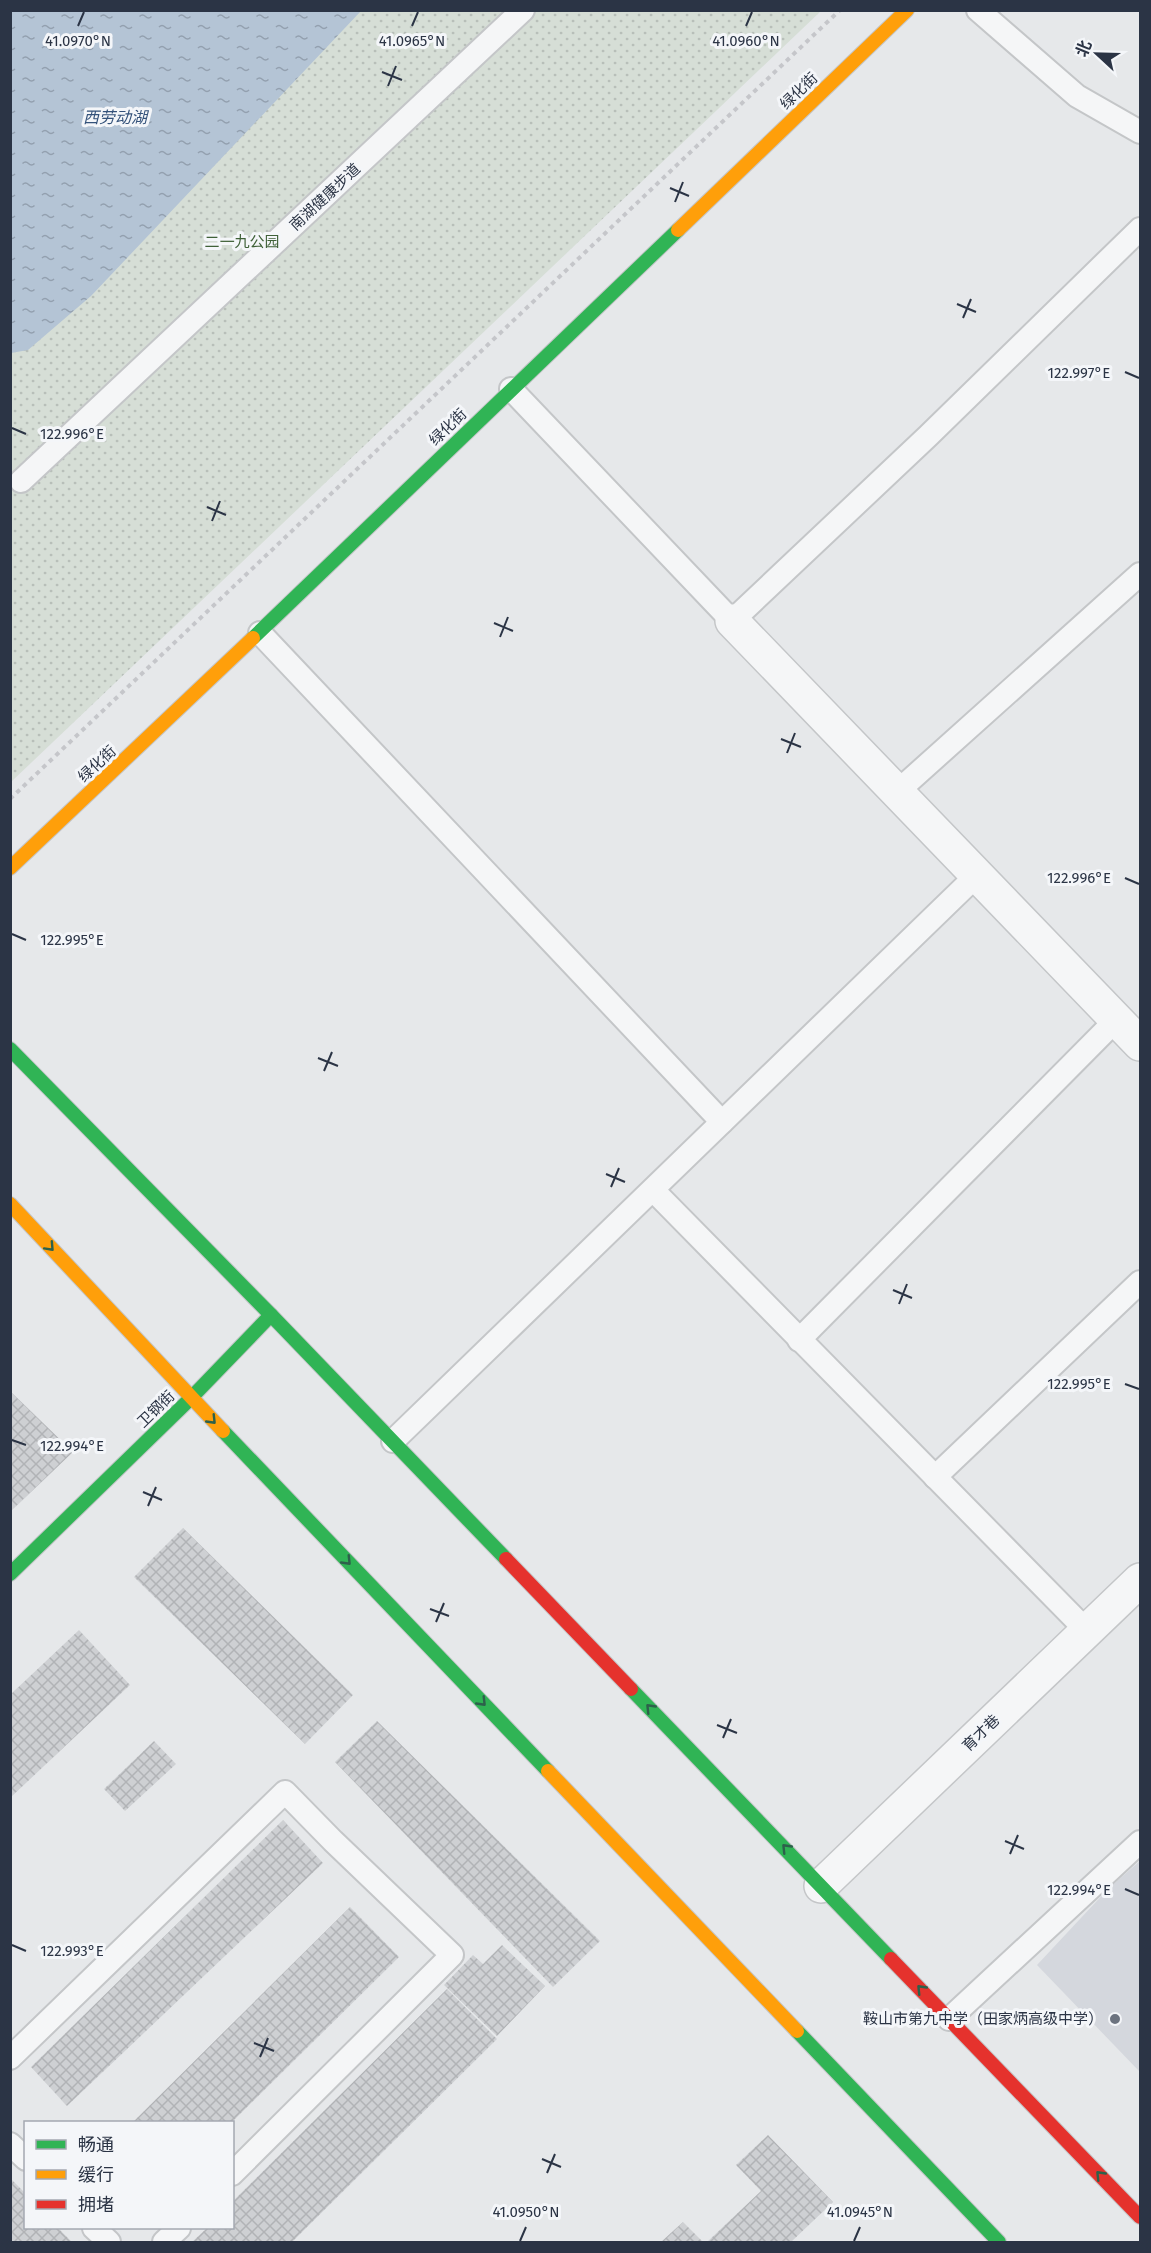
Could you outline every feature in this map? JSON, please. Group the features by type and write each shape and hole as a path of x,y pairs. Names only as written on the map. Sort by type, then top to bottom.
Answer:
{"main road":[{"name":"绿化街","path":"10,868 260,633 907,10"},
{"path":"10,1049 271,1315 1140,2217"},
{"path":"10,1204 191,1398 999,2242"},
{"name":"卫钢街","path":"10,1574 191,1398 271,1315"}],"street":[{"path":"732,621 1140,1044"},
{"name":"育才巷","path":"821,1886 1140,1580"}],"lane":[{"name":"南湖健康步道","path":"21,482 523,10"},
{"path":"978,10 1077,96 1140,132"},
{"path":"511,389 732,621 928,436 1140,229"},
{"path":"898,791 1140,574"},
{"path":"260,633 722,1122"},
{"path":"393,1442 978,874"},
{"path":"799,1340 1117,1019"},
{"path":"652,1190 1087,1631"},
{"path":"935,1478 1140,1282"},
{"path":"10,2058 285,1792 452,1955 234,2172"},
{"path":"949,2019 1140,1842"},
{"path":"10,2144 24,2157"},
{"path":"95,2229 109,2242"},
{"path":"164,2242 178,2229"}],"path":[{"path":"10,799 840,10"}],"shaded area":[{"name":"鞍山市第九中学（田家炳高级中学）","path":"1140,1861 1140,2072 1037,1965 1109,1888"}],"green space":[{"name":"二一九公园","path":"11,11 821,11 11,782"}],"water":[{"name":"西劳动湖","path":"10,11 361,11 91,296 28,350 11,353"}],"building":[{"path":"10,1391 73,1452 10,1512"},
{"path":"183,1528 353,1695 305,1744 134,1577"},
{"path":"79,1630 130,1685 10,1798 10,1695"},
{"path":"377,1721 600,1941 553,1987 335,1762"},
{"path":"154,1741 176,1764 125,1811 104,1789"},
{"path":"283,1820 323,1863 67,2106 31,2067"},
{"path":"350,1907 399,1957 233,2121 134,2121"},
{"path":"502,1945 545,1986 497,2036 444,1985 473,1955 483,1964"},
{"path":"447,1989 497,2039 292,2242 192,2242 206,2229 234,2229 234,2200"},
{"path":"768,2135 833,2202 791,2242 707,2242 761,2191 736,2165"},
{"path":"10,2178 24,2192 24,2229 59,2229 72,2242 10,2242"},
{"path":"683,2222 703,2242 661,2242"}],"traffic: fast":[{"path":"253,638 678,230"},
{"path":"10,1049 506,1559"},
{"path":"10,1574 191,1398 271,1315"},
{"path":"223,1431 548,1771"},
{"path":"631,1689 891,1959"},
{"path":"797,2031 999,2242"}],"traffic: slow":[{"path":"678,230 907,10"},
{"path":"10,868 253,638"},
{"path":"10,1204 223,1431"},
{"path":"548,1771 797,2031"}],"traffic: jam":[{"path":"506,1559 631,1689"},
{"path":"891,1959 1140,2217"}],"place":[{"name":"鞍山市第九中学（田家炳高级中学）","path":"1115,2019"}]}
